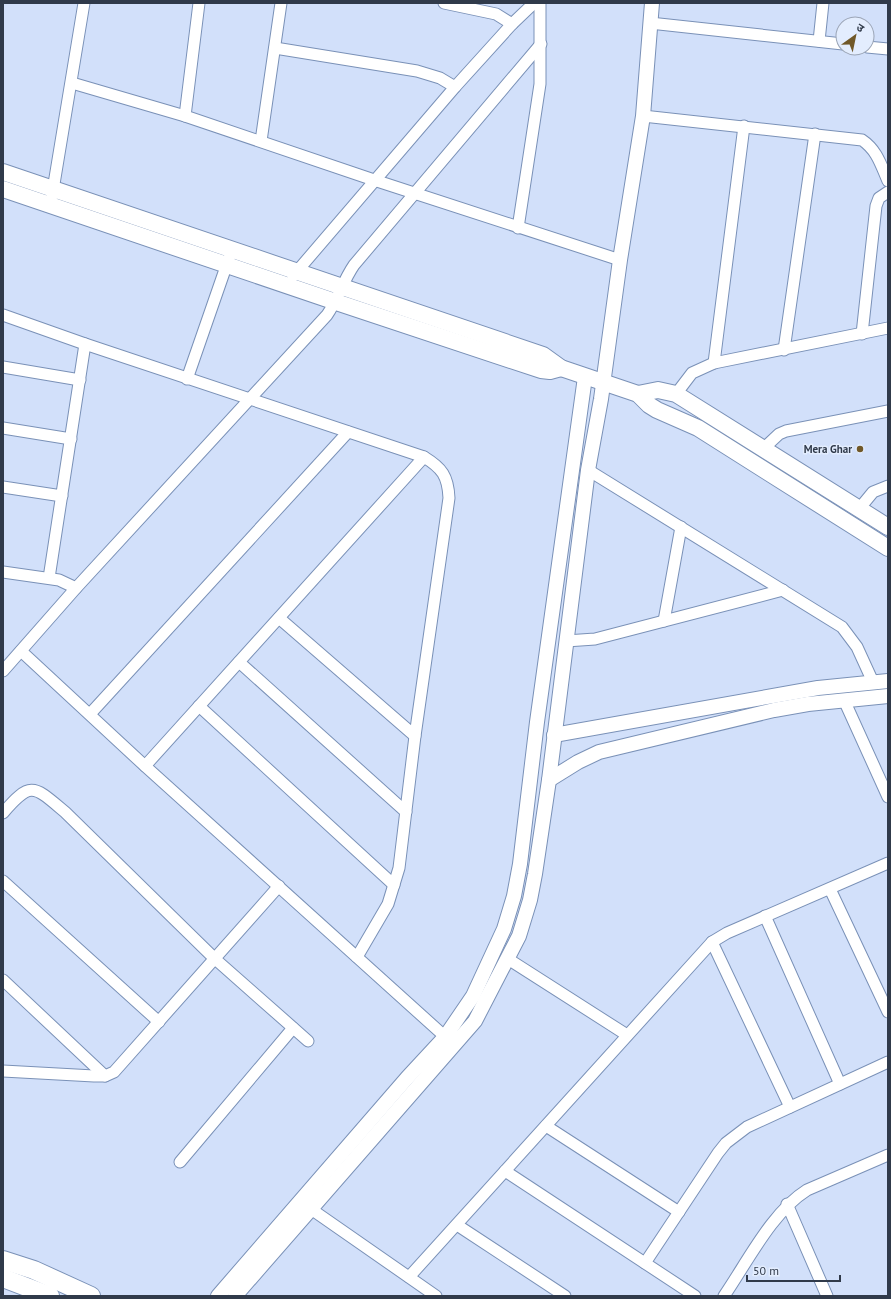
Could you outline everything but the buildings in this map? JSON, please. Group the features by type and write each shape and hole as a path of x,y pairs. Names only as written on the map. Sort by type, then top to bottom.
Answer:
{"main road":[{"path":"3,172 51,197 229,257 288,285 336,302 541,370 550,371 561,368"},
{"path":"3,189 51,197"},
{"path":"229,257 296,271 543,355 561,368 638,394 649,405 657,410 698,428 888,548"},
{"path":"638,394 658,390 676,394 888,527"},
{"path":"3,1260 34,1270 91,1296"},
{"path":"3,1278 50,1296"}],"street":[{"path":"51,197 72,83 84,3"},
{"path":"185,116 199,3"},
{"path":"261,141 281,3"},
{"path":"444,3 489,12 504,18 512,24"},
{"path":"288,285 296,271 374,180 512,24 534,3"},
{"path":"518,228 540,84 540,3"},
{"path":"218,1296 407,1078 475,1021 520,936 530,900 549,780 588,470 603,382 620,260 643,116 652,3"},
{"path":"819,41 823,3"},
{"path":"650,23 835,43"},
{"path":"3,671 76,588 248,400 318,326 336,302 354,265 541,44"},
{"path":"275,48 417,71 440,78 455,88"},
{"path":"875,48 888,49"},
{"path":"72,83 185,116 518,228 620,260"},
{"path":"643,116 853,138 866,142 876,154 888,181"},
{"path":"714,363 744,126"},
{"path":"784,350 815,134"},
{"path":"862,334 876,206 879,198 888,192"},
{"path":"187,379 229,257"},
{"path":"3,315 248,400 424,457 434,463 442,471 448,483 448,498 415,736 399,868 388,904 357,957"},
{"path":"676,394 692,373 714,363 888,328"},
{"path":"49,578 85,344"},
{"path":"3,367 80,380"},
{"path":"235,1296 311,1209 450,1041 504,929 514,896 520,864 533,753 585,376"},
{"path":"763,449 779,434 888,411"},
{"path":"3,428 71,439"},
{"path":"90,714 348,432"},
{"path":"145,766 424,457"},
{"path":"588,470 842,627 857,647 873,682"},
{"path":"859,509 873,492 888,486"},
{"path":"3,487 62,496"},
{"path":"664,621 681,527"},
{"path":"3,572 49,578 67,583 76,588"},
{"path":"566,641 596,639 783,590"},
{"path":"279,618 415,736"},
{"path":"21,651 145,766 450,1041"},
{"path":"239,662 406,812"},
{"path":"554,735 818,688 888,681"},
{"path":"549,780 578,762 599,752 774,710 844,700 888,696"},
{"path":"844,700 888,797"},
{"path":"199,706 394,885"},
{"path":"533,753 552,754"},
{"path":"3,812 22,792 29,790 44,795 65,812 214,958 308,1041"},
{"path":"409,1278 712,942 727,933 888,863"},
{"path":"3,881 159,1022"},
{"path":"3,1071 105,1076 114,1072 279,886"},
{"path":"830,889 888,1012"},
{"path":"765,916 840,1084"},
{"path":"712,942 790,1107"},
{"path":"508,959 627,1035"},
{"path":"3,980 105,1076"},
{"path":"180,1162 293,1028"},
{"path":"645,1263 726,1143 746,1127 888,1062"},
{"path":"546,1126 679,1212"},
{"path":"724,1296 787,1204 807,1190 888,1155"},
{"path":"505,1171 695,1296"},
{"path":"787,1204 827,1296"},
{"path":"311,1209 436,1296"},
{"path":"457,1225 565,1296"}],"place":[{"name":"Mera Ghar","path":"860,449"}]}
